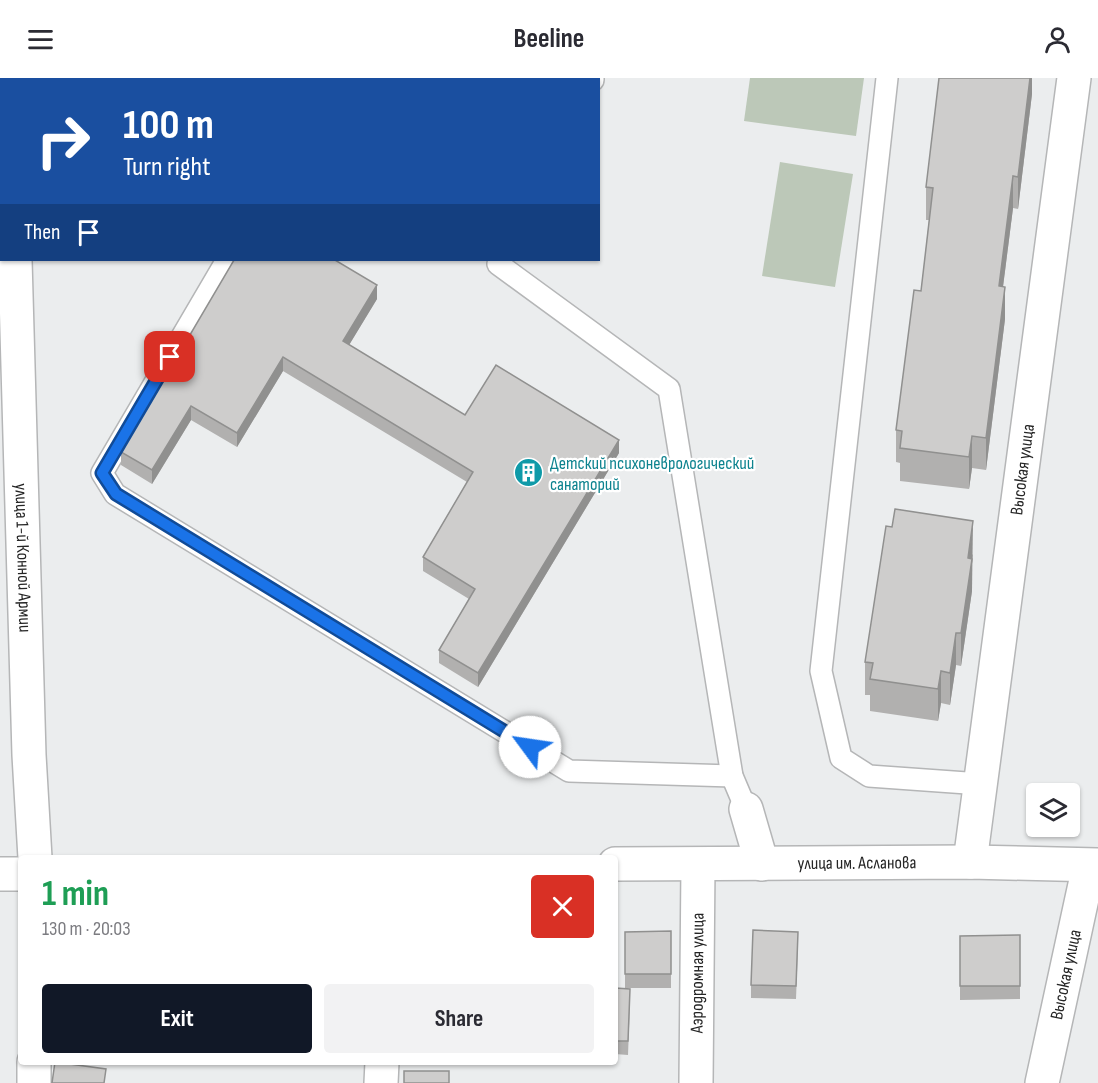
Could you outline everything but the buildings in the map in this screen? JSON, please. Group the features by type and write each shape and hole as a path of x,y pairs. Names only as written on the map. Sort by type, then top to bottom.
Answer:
{"street":[{"name":"Высокая улица","path":"970,862 1074,78"},
{"name":"улица 1-й Конной Армии","path":"15,261 29,755 35,855"},
{"path":"746,809 762,864"},
{"name":"улица им. Асланова","path":"618,864 970,862 1094,865"},
{"name":"Аэродромная улица","path":"696,1083 698,865"},
{"name":"Высокая улица","path":"1042,1083 1094,865"},
{"path":"0,874 18,874"},
{"path":"34,1065 34,1083"},
{"path":"381,1083 382,1065"}],"lane":[{"path":"887,78 821,671 841,758 869,776 981,784"},
{"path":"226,261 102,473 116,494 569,771 732,776"},
{"path":"496,261 669,388 732,776 746,809"}],"green space":[{"path":"750,78 864,78 856,136 744,121"},
{"path":"780,162 853,174 835,287 762,276"}],"place":[{"name":"Детский психоневрологический санаторий","path":"529,473"}],"route":[{"path":"170,357 102,473 116,494 530,747"}]}
